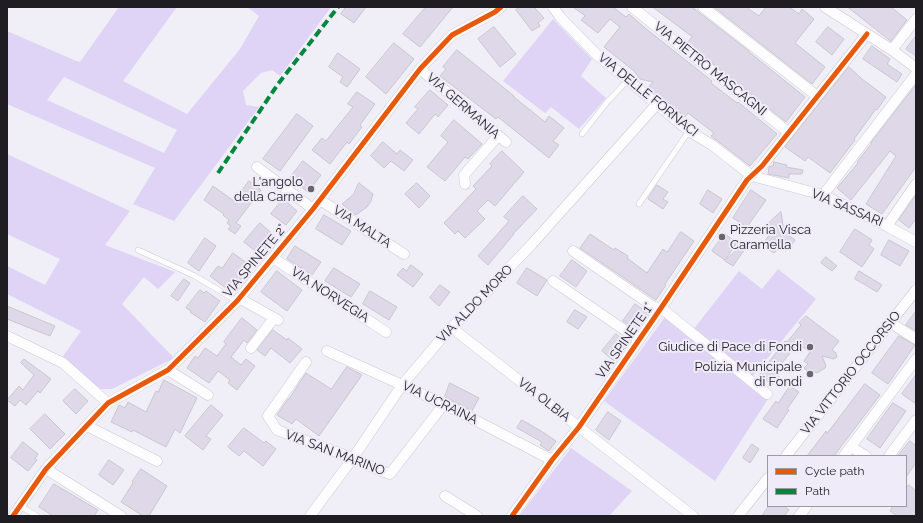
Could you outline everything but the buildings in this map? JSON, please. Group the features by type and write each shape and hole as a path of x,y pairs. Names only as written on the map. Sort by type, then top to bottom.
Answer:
{"street":[{"name":"VIA SPINETE 2°","path":"13,516 46,469 108,403 168,370 238,300 313,209 420,69 452,35 495,12 501,7"},
{"name":"VIA DELLE FORNACI","path":"553,7 597,55 689,131 712,145 752,176"},
{"name":"VIA PIETRO MASCAGNI","path":"632,7 788,132"},
{"path":"703,7 817,96"},
{"path":"824,7 841,11 867,34 916,68"},
{"path":"892,50 916,19"},
{"name":"VIA SPINETE 1°","path":"512,516 552,460 579,427 747,180 762,166 867,34"},
{"name":"VIA GERMANIA","path":"420,69 502,139 464,175 465,184"},
{"path":"823,195 916,74"},
{"name":"VIA ALDO MORO","path":"310,516 353,458 402,385 441,339 532,244 657,104"},
{"path":"257,167 313,209"},
{"name":"VIA SASSARI","path":"752,176 823,195 916,242"},
{"path":"887,226 916,184"},
{"name":"VIA MALTA","path":"320,200 404,254"},
{"path":"573,251 654,307 661,308 767,394"},
{"name":"VIA NORVEGIA","path":"273,258 386,332"},
{"path":"553,281 639,340"},
{"name":"VIA VITTORIO OCCORSIO","path":"787,455 916,290"},
{"path":"238,300 276,319 250,348"},
{"path":"891,323 916,339"},
{"name":"VIA OLBIA","path":"452,328 690,515"},
{"path":"7,336 63,363 108,403"},
{"name":"VIA UCRAINA","path":"326,351 444,404 552,460"},
{"path":"845,455 916,359"},
{"name":"VIA SAN MARINO","path":"306,362 268,416 277,430 353,458 376,470 390,474 444,404"},
{"path":"168,370 208,395"},
{"path":"890,455 916,420"},
{"path":"87,426 157,462"},
{"path":"851,447 864,455"},
{"path":"46,469 121,516"},
{"path":"738,516 767,479"},
{"path":"445,496 477,516"},
{"path":"799,516 806,507"}],"lane":[{"path":"582,134 608,101 628,80"},
{"path":"639,204 689,131"},
{"path":"138,250 195,276 238,300"},
{"path":"20,506 37,516"}],"shaded area":[{"path":"119,7 177,7 123,81 187,114 240,49 259,16 247,7 331,7 280,76 272,70 261,73 243,91 246,105 259,107 174,221 133,204 155,168 7,104 7,31 80,62","holes":["64,77 177,130 164,153 47,100"]},
{"path":"553,19 592,59 581,76 606,98 579,129 551,107 545,113 503,81"},
{"path":"7,154 130,211 105,245 175,272 158,289 144,277 122,304 174,358 112,389 98,389 63,356 81,331 7,294 7,266 45,285 60,259 7,234"},
{"path":"778,269 816,299 752,377 693,330 739,271 762,289"},
{"path":"665,317 768,399 715,481 604,401"},
{"path":"571,448 632,491 609,516 519,516"}],"marked path":[{"path":"218,173 278,84 338,7"}],"cycle path":[{"path":"13,516 46,469 108,403 168,370 237,301 313,209 420,69 452,35 495,12 501,7"},
{"path":"512,516 552,460 579,427 747,180 762,166 867,34"}],"place":[{"name":"L'angolo della Carne","path":"311,189"},
{"name":"Pizzeria Visca Caramella","path":"722,237"},
{"name":"Giudice di Pace di Fondi","path":"810,347"},
{"name":"Polizia Municipale di Fondi","path":"810,374"}]}
